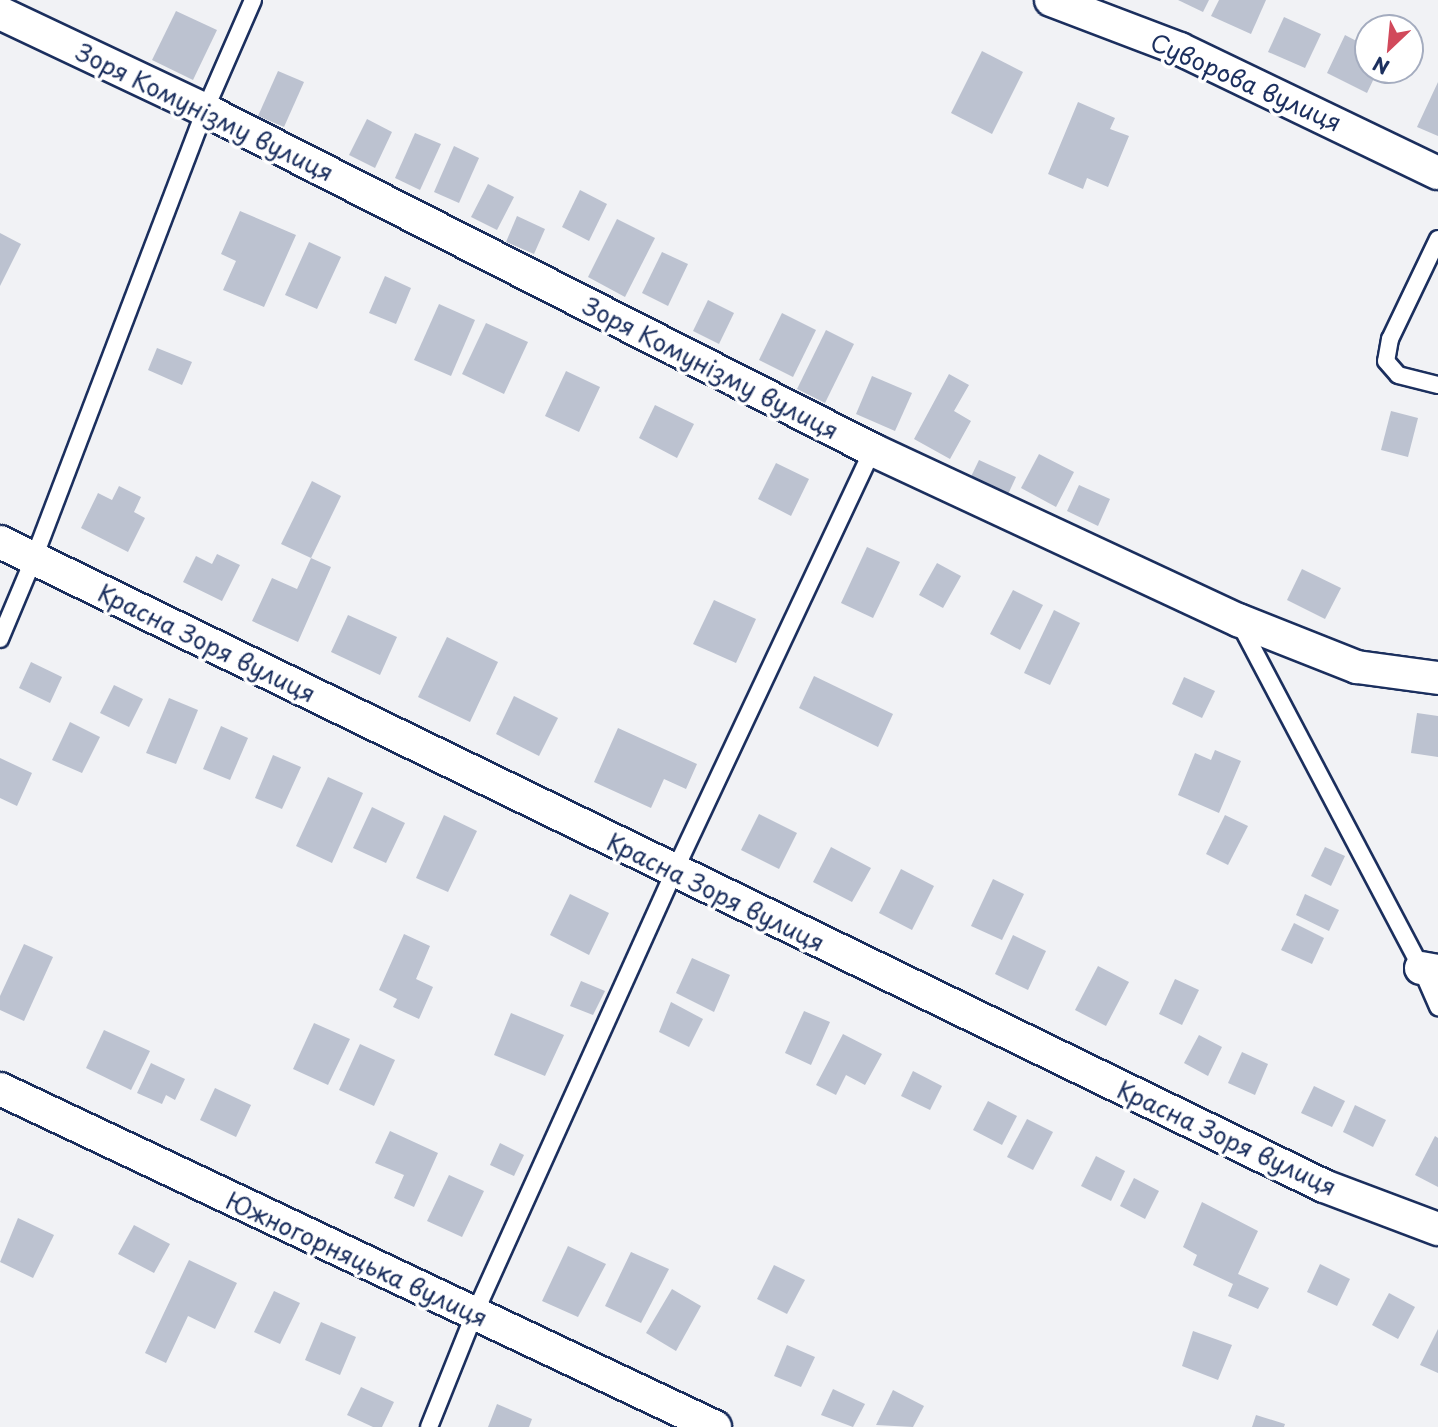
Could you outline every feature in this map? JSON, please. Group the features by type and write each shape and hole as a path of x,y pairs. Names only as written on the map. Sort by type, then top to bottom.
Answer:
{"street":[{"name":"Суворова вулиця","path":"1051,0 1180,49 1438,173"},
{"name":"Зоря Комунізму вулиця","path":"0,13 205,110 873,450 1238,620 1357,667 1438,678"},
{"name":"Красна Зоря вулиця","path":"0,542 1324,1186 1438,1229"},
{"name":"Южногорняцька вулиця","path":"0,1089 715,1427"}],"lane":[{"path":"0,639 34,558 205,110 253,0"},
{"path":"1438,239 1390,339 1386,361 1398,375 1438,384"},
{"path":"429,1427 474,1315 674,872 873,450"},
{"path":"1238,620 1429,969 1438,1007"}],"building":[{"path":"1178,0 1209,0 1203,12"},
{"path":"1219,0 1266,0 1251,34 1211,16"},
{"path":"176,11 217,30 193,80 152,60"},
{"path":"1284,17 1321,34 1305,68 1268,52"},
{"path":"1345,35 1354,40 1354,84 1371,84 1367,93 1327,73"},
{"path":"982,51 1023,72 992,134 951,113"},
{"path":"278,71 304,82 284,127 258,116"},
{"path":"1438,82 1438,136 1417,127"},
{"path":"1078,102 1115,118 1110,129 1129,136 1108,187 1087,178 1083,189 1048,174"},
{"path":"367,119 392,132 375,168 349,155"},
{"path":"415,133 441,144 420,190 395,178"},
{"path":"454,146 479,158 459,203 434,192"},
{"path":"488,184 514,197 497,230 471,217"},
{"path":"580,190 607,204 589,241 562,227"},
{"path":"240,211 296,235 264,307 223,290 236,261 221,254"},
{"path":"517,216 545,229 534,254 506,242"},
{"path":"617,219 655,238 625,297 588,277"},
{"path":"0,233 21,244 0,286"},
{"path":"309,242 341,257 317,309 285,295"},
{"path":"662,252 688,264 668,306 642,293"},
{"path":"385,276 411,288 396,324 369,313"},
{"path":"708,300 734,313 719,344 693,331"},
{"path":"439,304 475,320 451,376 414,360"},
{"path":"782,313 816,330 793,377 759,360"},
{"path":"486,323 528,342 504,394 462,374"},
{"path":"826,330 854,344 825,403 797,389"},
{"path":"157,348 192,362 182,385 148,370"},
{"path":"566,371 600,387 579,432 545,416"},
{"path":"949,374 969,385 954,411 971,421 950,459 914,439"},
{"path":"872,376 912,393 895,431 856,414"},
{"path":"655,405 694,424 677,458 639,438"},
{"path":"1391,411 1418,418 1408,457 1381,450"},
{"path":"1039,454 1074,472 1056,507 1021,488"},
{"path":"979,460 1016,477 1004,503 967,485"},
{"path":"776,463 809,479 791,516 758,499"},
{"path":"312,481 341,496 311,558 281,544"},
{"path":"1079,485 1110,499 1098,526 1067,511"},
{"path":"119,486 141,497 134,512 145,518 128,552 81,528 98,493 112,500"},
{"path":"867,547 900,562 873,618 841,603"},
{"path":"217,554 240,565 222,601 183,582 196,556 212,564"},
{"path":"311,558 331,567 298,642 252,621 272,578 297,589"},
{"path":"937,563 961,576 943,608 919,595"},
{"path":"1302,569 1341,588 1325,619 1287,600"},
{"path":"1013,590 1043,605 1020,650 990,634"},
{"path":"714,600 756,619 736,663 693,644"},
{"path":"1054,610 1080,623 1050,685 1024,673"},
{"path":"348,615 397,637 380,675 331,652"},
{"path":"447,637 498,662 470,722 418,697"},
{"path":"31,662 62,677 50,703 19,688"},
{"path":"814,676 893,714 878,747 799,708"},
{"path":"1184,677 1215,691 1202,718 1172,704"},
{"path":"114,685 143,699 129,727 100,713"},
{"path":"514,696 558,718 539,756 496,734"},
{"path":"169,698 198,710 176,764 146,753"},
{"path":"1417,713 1438,716 1438,757 1411,753"},
{"path":"70,722 100,737 82,773 52,760"},
{"path":"221,726 248,738 230,780 203,769"},
{"path":"618,728 697,764 686,789 664,779 651,808 594,782"},
{"path":"1215,750 1241,761 1219,813 1178,795 1195,753 1211,760"},
{"path":"273,755 301,767 282,809 255,798"},
{"path":"0,758 32,773 17,806 0,798"},
{"path":"328,777 363,793 332,863 296,846"},
{"path":"372,807 405,823 386,863 353,848"},
{"path":"759,814 797,833 779,869 741,850"},
{"path":"444,815 477,831 448,892 416,878"},
{"path":"1225,815 1248,826 1228,865 1206,854"},
{"path":"831,847 871,868 852,902 813,882"},
{"path":"1325,847 1345,856 1331,886 1311,876"},
{"path":"901,869 934,886 912,930 879,913"},
{"path":"993,879 1024,894 1002,940 971,926"},
{"path":"570,894 609,913 589,955 550,935"},
{"path":"1305,894 1339,910 1329,931 1296,915"},
{"path":"1294,923 1324,938 1312,964 1281,950"},
{"path":"404,934 430,946 416,979 433,987 419,1019 393,1007 397,999 379,990"},
{"path":"1013,935 1046,951 1028,990 995,974"},
{"path":"24,944 53,957 24,1021 0,1010 0,996"},
{"path":"692,958 730,975 714,1012 676,993"},
{"path":"1098,966 1129,982 1106,1026 1075,1010"},
{"path":"1175,979 1199,990 1182,1025 1159,1014"},
{"path":"581,981 605,991 593,1015 570,1006"},
{"path":"671,1002 703,1019 689,1047 659,1032"},
{"path":"804,1011 830,1022 811,1065 785,1053"},
{"path":"511,1013 564,1035 545,1076 494,1055"},
{"path":"314,1023 350,1039 328,1085 293,1069"},
{"path":"104,1030 150,1051 131,1090 86,1068"},
{"path":"843,1034 882,1054 865,1085 846,1075 836,1095 816,1085"},
{"path":"1199,1035 1222,1047 1208,1076 1184,1063"},
{"path":"360,1044 395,1060 374,1106 339,1090"},
{"path":"1242,1052 1268,1064 1255,1095 1228,1083"},
{"path":"151,1063 185,1079 175,1100 166,1095 162,1104 137,1093"},
{"path":"913,1071 942,1086 930,1110 901,1096"},
{"path":"1314,1086 1345,1101 1332,1127 1301,1113"},
{"path":"215,1088 251,1105 236,1137 200,1120"},
{"path":"988,1101 1017,1116 1002,1145 973,1130"},
{"path":"1355,1105 1386,1120 1373,1147 1343,1132"},
{"path":"1027,1119 1053,1132 1033,1170 1007,1157"},
{"path":"390,1131 438,1153 414,1207 394,1198 404,1175 375,1163"},
{"path":"1435,1136 1438,1138 1438,1187 1415,1175"},
{"path":"500,1143 524,1155 514,1176 490,1165"},
{"path":"1096,1156 1125,1171 1111,1201 1081,1186"},
{"path":"449,1175 484,1191 462,1237 427,1221"},
{"path":"1134,1178 1159,1191 1145,1219 1120,1206"},
{"path":"1202,1202 1258,1231 1238,1274 1269,1288 1258,1309 1228,1296 1233,1284 1193,1265 1197,1255 1183,1247"},
{"path":"18,1218 54,1235 33,1278 0,1262"},
{"path":"134,1225 170,1244 154,1273 118,1254"},
{"path":"568,1246 606,1264 578,1317 542,1301"},
{"path":"631,1252 669,1269 641,1323 605,1306"},
{"path":"189,1260 237,1283 215,1329 188,1316 166,1363 145,1353"},
{"path":"1320,1264 1350,1279 1337,1306 1307,1292"},
{"path":"774,1265 805,1280 787,1314 757,1299"},
{"path":"672,1289 701,1306 676,1351 646,1333"},
{"path":"274,1291 300,1303 280,1344 254,1332"},
{"path":"1389,1293 1415,1307 1398,1339 1372,1325"},
{"path":"321,1322 356,1337 340,1375 305,1360"},
{"path":"1438,1329 1438,1373 1420,1365"},
{"path":"1193,1331 1232,1345 1218,1380 1182,1366"},
{"path":"787,1345 815,1357 801,1387 774,1376"},
{"path":"361,1387 394,1402 382,1427 373,1427 347,1415"},
{"path":"833,1389 865,1404 853,1427 821,1415"},
{"path":"893,1390 924,1406 913,1427 876,1425"},
{"path":"497,1404 532,1419 529,1427 488,1427"},
{"path":"1256,1415 1285,1424 1284,1427 1252,1427"}]}
